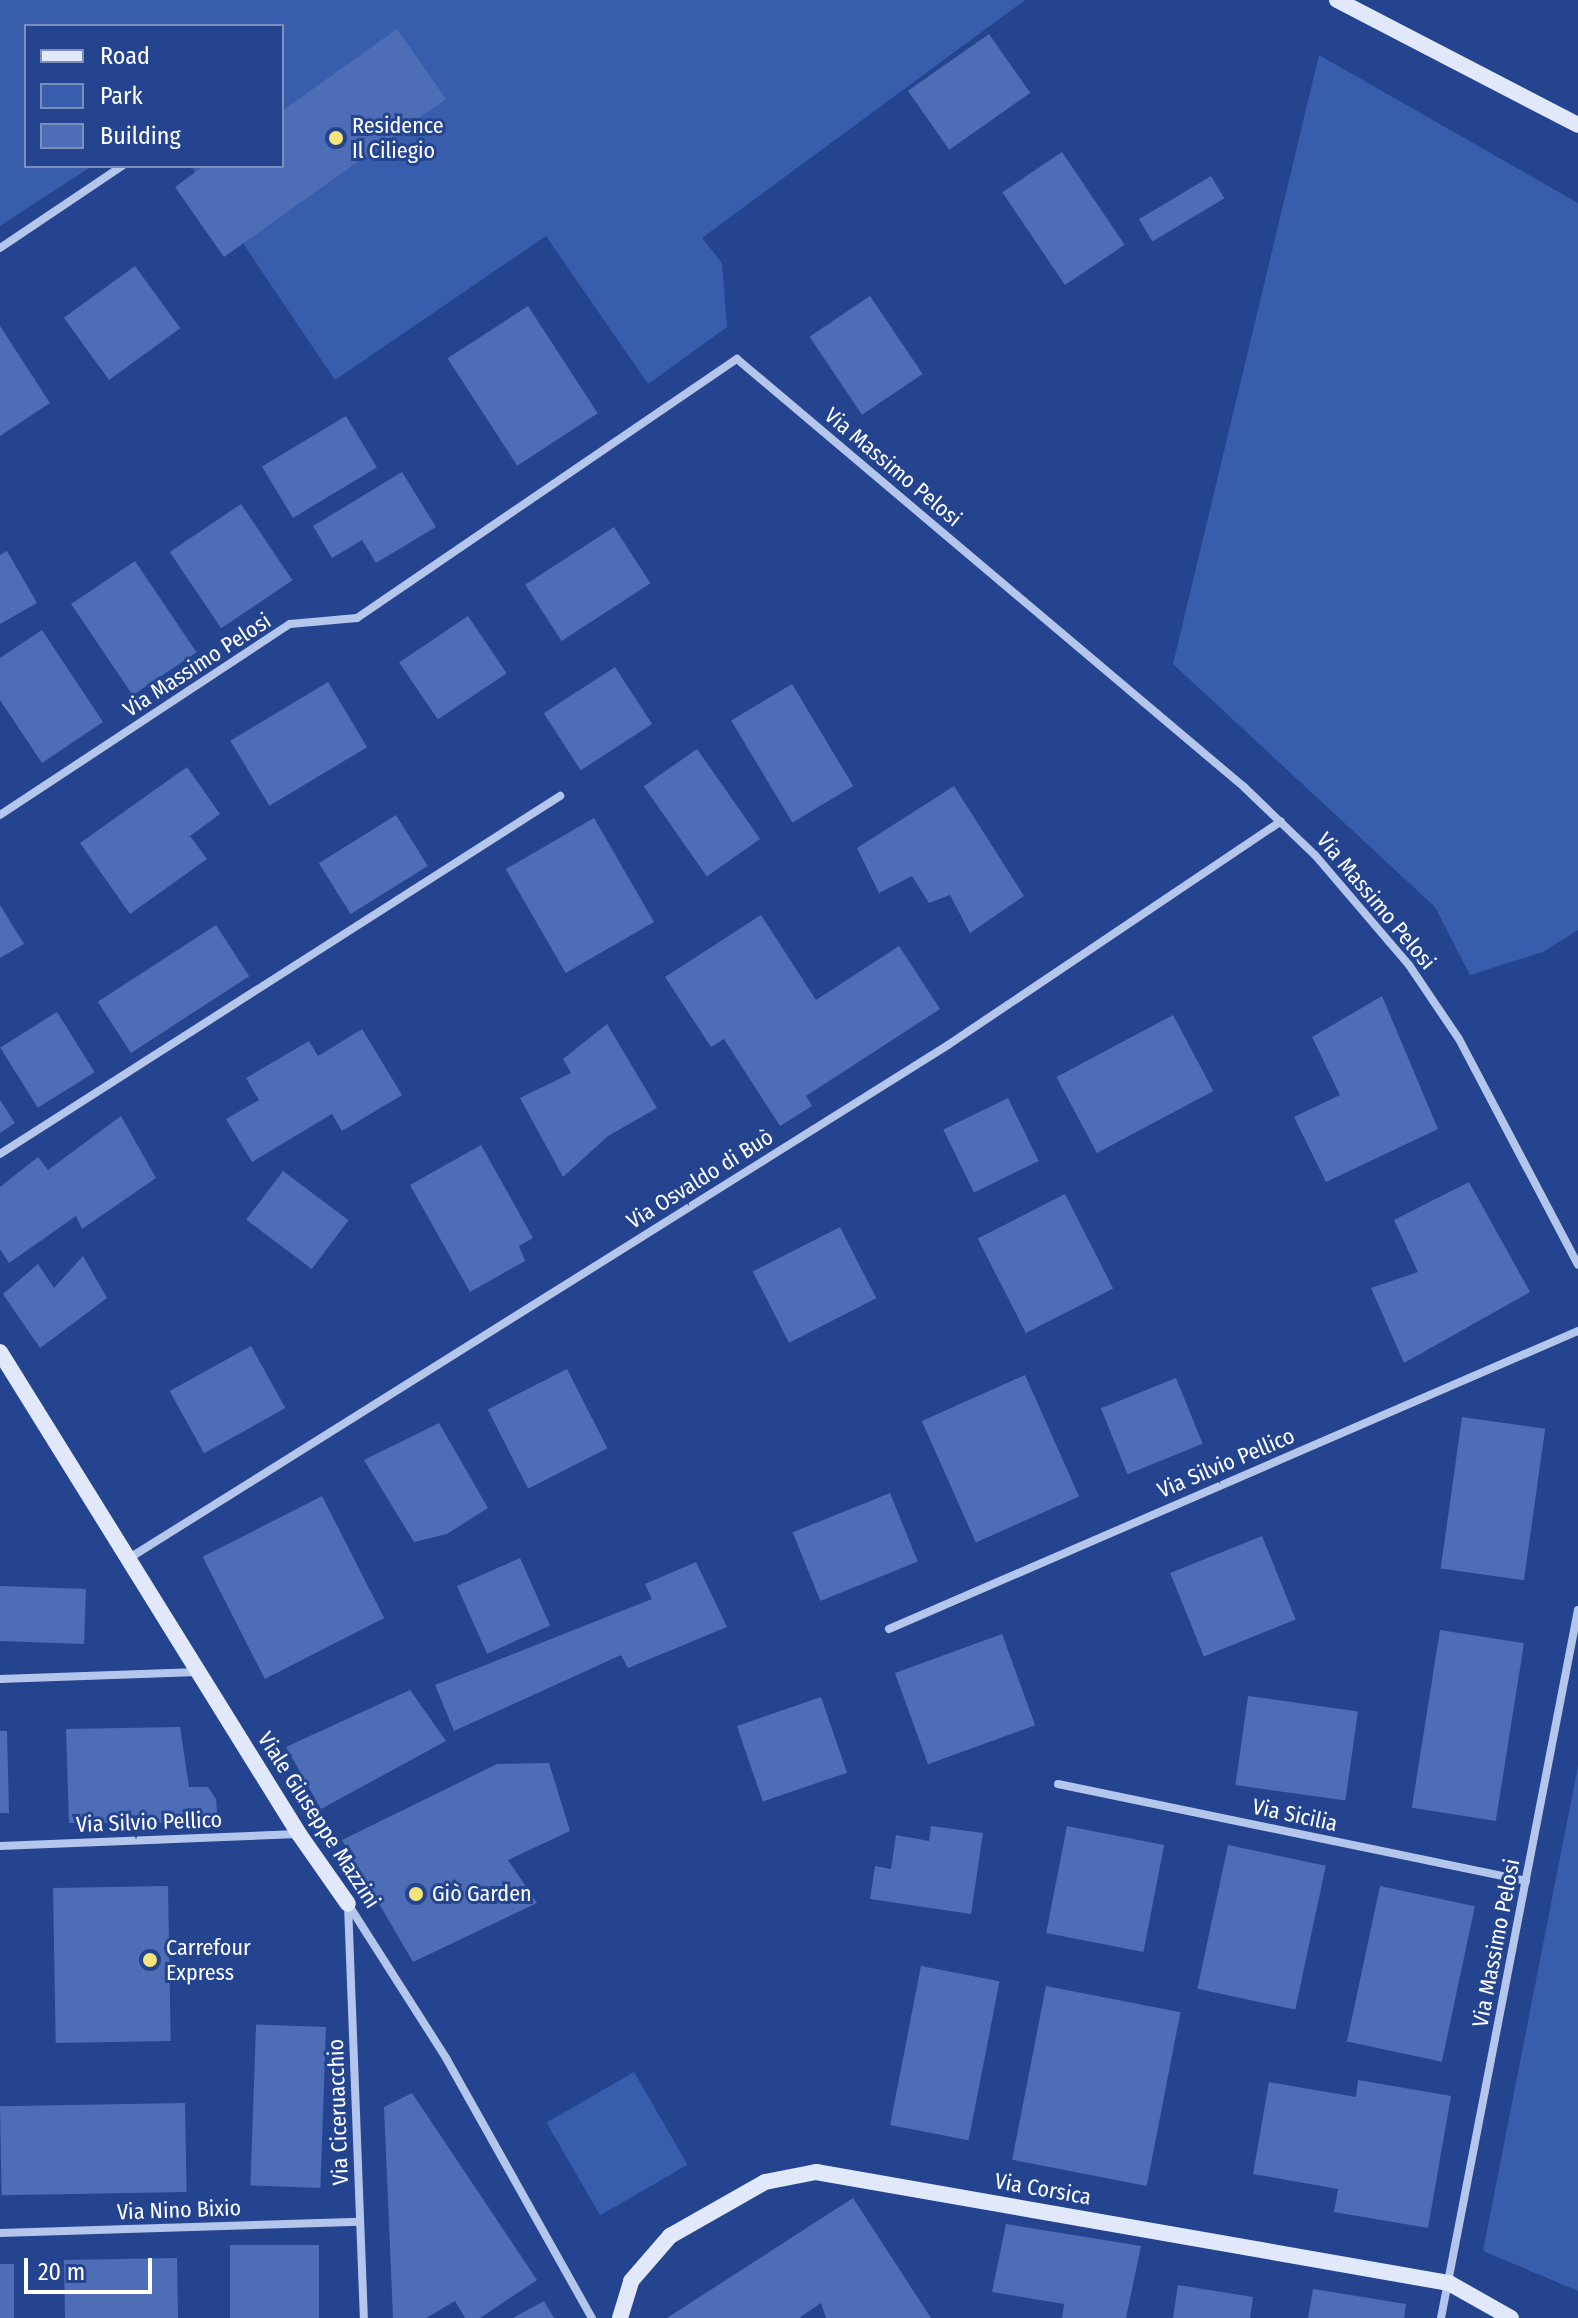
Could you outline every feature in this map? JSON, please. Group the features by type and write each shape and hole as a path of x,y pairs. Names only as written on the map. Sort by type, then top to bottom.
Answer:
{"main road":[{"path":"1337,0 1578,125"},
{"name":"Viale Giuseppe Mazzini","path":"0,1352 33,1412 131,1557 299,1834 348,1904"},
{"name":"Via Corsica","path":"620,2318 631,2281 670,2236 749,2189 798,2173 847,2176 1449,2283 1511,2318"}],"street":[{"path":"0,248 119,168"},
{"name":"Via Massimo Pelosi","path":"0,815 290,624 357,618 737,359 1281,821 1369,915 1435,1003 1483,1079 1578,1265"},
{"path":"0,1154 560,796"},
{"name":"Via Osvaldo di Buò","path":"131,1557 948,1045 1281,821"},
{"name":"Via Silvio Pellico","path":"889,1629 1578,1331"},
{"name":"Via Massimo Pelosi","path":"1441,2318 1578,1610"},
{"path":"0,1679 198,1672"},
{"name":"Via Sicilia","path":"1058,1784 1526,1881"},
{"name":"Via Silvio Pellico","path":"0,1846 299,1834"},
{"name":"Via Ciceruacchio","path":"348,1904 364,2318"},
{"name":"Viale Giuseppe Mazzini","path":"348,1904 446,2058 592,2318"},
{"name":"Via Nino Bixio","path":"0,2233 360,2222"}],"green space":[{"path":"0,0 1025,0 702,238 722,263 727,327 648,384 546,236 335,380 192,168 284,168 284,24 24,24 24,168 89,168 0,226"},
{"path":"1319,55 1578,203 1578,930 1543,952 1470,975 1435,907 1173,664"},
{"path":"1578,1766 1578,2291 1483,2251"},
{"path":"634,2072 688,2165 600,2215 547,2122"}],"building":[{"name":"Residence Il Ciliegio","path":"397,29 446,99 224,257 175,187 201,168 284,168 284,110"},
{"path":"989,34 1030,93 949,150 908,91"},
{"path":"1062,152 1125,245 1065,285 1002,192"},
{"path":"1211,176 1224,198 1152,242 1139,219"},
{"path":"135,266 180,328 109,380 64,318"},
{"path":"870,296 923,374 862,415 809,337"},
{"path":"528,306 598,413 517,466 447,358"},
{"path":"0,326 50,403 0,436"},
{"path":"346,416 377,467 293,518 262,466"},
{"path":"402,472 436,527 376,563 362,540 332,558 313,526"},
{"path":"241,504 292,580 221,628 170,552"},
{"path":"614,527 650,583 562,641 525,585"},
{"path":"7,551 37,603 0,624 0,555"},
{"path":"135,561 197,652 133,695 71,604"},
{"path":"468,616 507,673 438,720 399,662"},
{"path":"42,630 103,722 42,763 0,700 0,658"},
{"path":"615,667 652,724 581,770 544,713"},
{"path":"328,682 367,747 269,806 230,741"},
{"path":"792,684 853,786 792,823 731,721"},
{"path":"697,749 760,839 707,876 644,786"},
{"path":"187,767 220,814 190,836 207,859 130,914 80,843"},
{"path":"954,786 1024,896 970,933 950,895 929,903 912,876 879,893 857,848"},
{"path":"396,815 428,866 351,914 319,863"},
{"path":"594,818 654,922 566,973 506,869"},
{"path":"0,905 24,944 0,958"},
{"path":"761,915 816,1000 899,946 940,1009 806,1096 812,1106 780,1126 724,1039 711,1047 665,977"},
{"path":"216,925 249,976 131,1053 98,1002"},
{"path":"1382,996 1438,1129 1326,1182 1294,1117 1340,1095 1312,1037"},
{"path":"57,1012 95,1072 38,1108 0,1048"},
{"path":"1173,1015 1213,1091 1097,1153 1056,1077"},
{"path":"607,1024 657,1108 608,1136 563,1177 520,1098 571,1073 563,1059"},
{"path":"362,1029 402,1095 342,1131 332,1114 252,1162 226,1119 259,1100 246,1078 309,1041 318,1056"},
{"path":"1008,1098 1039,1161 974,1192 943,1130"},
{"path":"0,1100 15,1123 0,1133"},
{"path":"121,1116 156,1178 82,1229 76,1216 9,1263 0,1249 0,1187 38,1157 48,1170"},
{"path":"481,1145 533,1238 519,1246 525,1261 470,1292 410,1185"},
{"path":"283,1171 348,1220 312,1269 246,1220"},
{"path":"1469,1182 1530,1292 1404,1363 1371,1288 1418,1272 1394,1220"},
{"path":"1065,1194 1113,1288 1026,1333 978,1238"},
{"path":"840,1227 876,1298 789,1343 753,1271"},
{"path":"83,1256 107,1298 40,1348 3,1294 38,1264 54,1288"},
{"path":"251,1346 285,1408 204,1453 170,1391"},
{"path":"567,1369 607,1448 528,1489 488,1409"},
{"path":"1025,1375 1079,1497 976,1542 922,1421"},
{"path":"1176,1378 1203,1444 1127,1474 1101,1408"},
{"path":"1462,1417 1545,1429 1524,1580 1441,1569"},
{"path":"439,1423 488,1508 447,1534 414,1542 364,1460"},
{"path":"890,1493 918,1562 820,1601 793,1532"},
{"path":"322,1496 384,1618 265,1679 203,1557"},
{"path":"1262,1536 1296,1619 1204,1657 1170,1573"},
{"path":"520,1558 550,1626 487,1654 457,1586"},
{"path":"696,1562 727,1627 628,1668 621,1655 454,1731 435,1685 652,1599 645,1584"},
{"path":"0,1586 86,1589 84,1644 0,1641"},
{"path":"1440,1630 1524,1643 1496,1821 1412,1808"},
{"path":"1002,1634 1035,1725 928,1764 895,1673"},
{"path":"410,1690 446,1741 321,1809 286,1747"},
{"path":"1248,1696 1358,1711 1345,1801 1235,1785"},
{"path":"821,1697 847,1773 763,1802 737,1726"},
{"path":"180,1727 189,1787 208,1787 216,1799 218,1823 69,1823 66,1729"},
{"path":"0,1731 7,1731 9,1813 0,1813"},
{"path":"549,1763 570,1831 508,1860 537,1903 413,1962 342,1840 497,1764"},
{"path":"931,1826 983,1833 971,1914 870,1899 875,1866 891,1869 896,1835 929,1841"},
{"path":"1067,1826 1164,1845 1143,1952 1046,1933"},
{"path":"1228,1845 1326,1866 1295,2010 1197,1989"},
{"path":"168,1886 171,2041 56,2043 53,1888"},
{"path":"1380,1886 1475,1906 1442,2062 1347,2042"},
{"path":"921,1966 1000,1981 969,2140 890,2125"},
{"path":"1046,1986 1180,2012 1147,2186 1012,2160"},
{"path":"256,2025 326,2027 320,2188 250,2185"},
{"path":"1358,2080 1451,2096 1428,2228 1334,2212 1338,2189 1253,2174 1269,2082 1356,2097"},
{"path":"412,2093 537,2280 480,2318 465,2318 455,2301 426,2318 393,2318 384,2107"},
{"path":"185,2103 187,2192 2,2195 0,2106"},
{"path":"853,2198 931,2318 826,2318 821,2303 799,2318 667,2318"},
{"path":"1006,2224 1141,2246 1126,2318 1062,2318 1064,2304 992,2292"},
{"path":"230,2245 319,2245 319,2318 230,2318"},
{"path":"177,2258 178,2318 65,2318 64,2260"},
{"path":"0,2264 14,2264 14,2318 0,2318"},
{"path":"1178,2285 1253,2297 1250,2318 1173,2318"},
{"path":"1313,2289 1406,2304 1404,2318 1308,2318"},
{"path":"544,2301 554,2318 513,2318"}],"place":[{"name":"Residence Il Ciliegio","path":"336,138"},
{"name":"Giò Garden","path":"416,1894"},
{"name":"Carrefour Express","path":"150,1960"}]}
